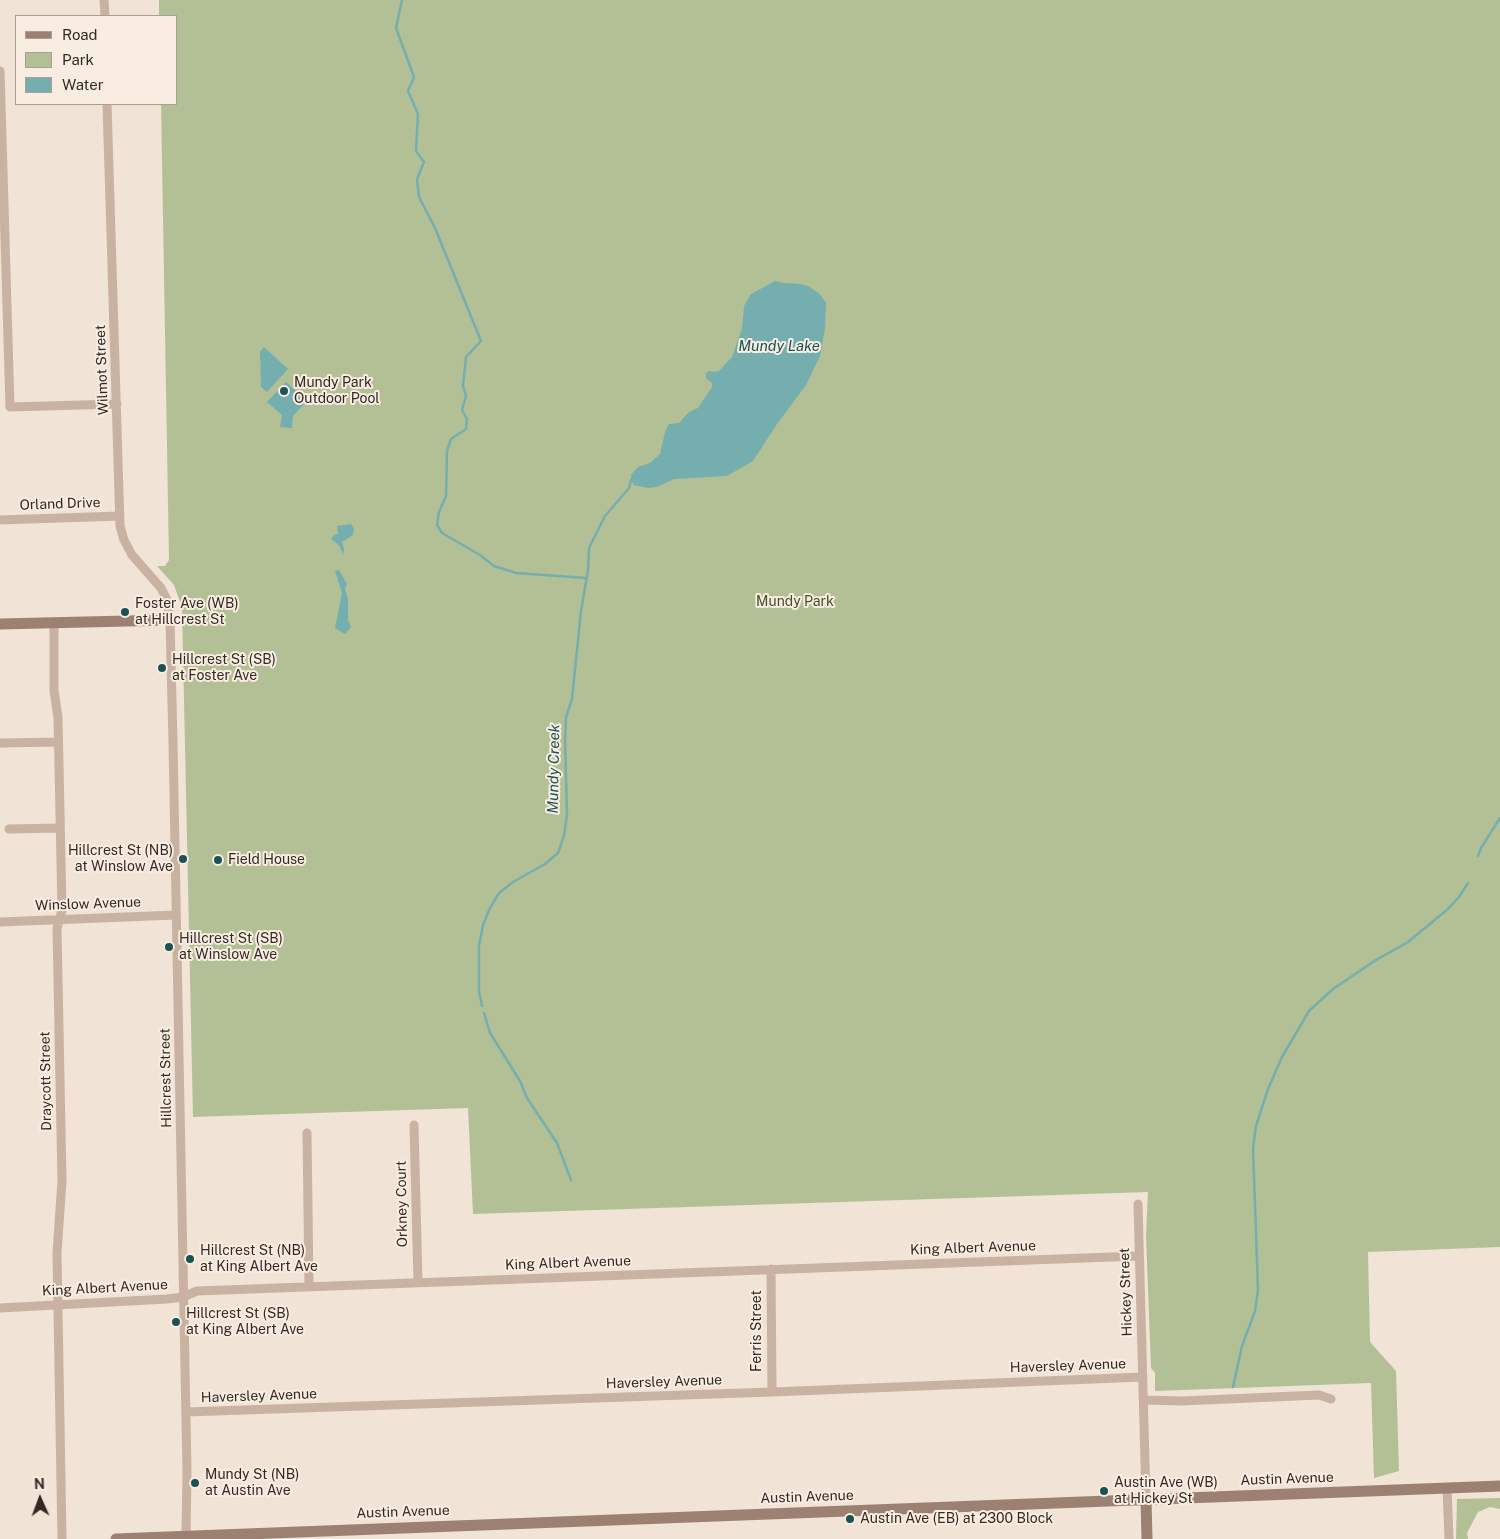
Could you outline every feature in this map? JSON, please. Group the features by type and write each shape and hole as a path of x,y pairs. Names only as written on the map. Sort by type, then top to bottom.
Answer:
{"main road":[{"path":"0,624 170,620"},
{"name":"Austin Avenue","path":"116,1539 186,1535 299,1535 1500,1486"},
{"path":"1146,1499 1147,1539"}],"street":[{"path":"104,0 105,15"},
{"path":"0,71 2,209 10,407 117,404"},
{"name":"Wilmot Street","path":"108,105 120,516 122,532 128,548 138,563 161,588 167,600 170,620"},
{"name":"Orland Drive","path":"0,520 120,516"},
{"name":"Hillcrest Street","path":"170,620 186,1412 186,1535"},
{"name":"Draycott Street","path":"54,622 54,690 58,718 62,910 57,929 62,1188 57,1246 62,1539"},
{"path":"0,744 58,742"},
{"path":"10,829 59,828"},
{"name":"Winslow Avenue","path":"0,922 176,914"},
{"name":"Orkney Court","path":"414,1125 418,1282"},
{"path":"307,1133 308,1286"},
{"name":"Hickey Street","path":"1138,1204 1146,1499"},
{"name":"King Albert Avenue","path":"0,1308 183,1297 197,1291 1139,1256"},
{"name":"Ferris Street","path":"771,1269 772,1392"},
{"name":"Haversley Avenue","path":"186,1412 1142,1377"},
{"path":"1144,1400 1182,1401 1318,1395 1331,1399"},
{"path":"1447,1488 1449,1539"}],"green space":[{"name":"Mundy Park","path":"159,0 1500,0 1500,1247 1368,1252 1370,1342 1396,1371 1399,1471 1374,1478 1371,1383 1155,1391 1155,1373 1151,1368 1146,1235 1148,1192 473,1214 468,1108 193,1117 182,607 174,585 157,566 165,566 169,560 161,105 178,105 178,15 159,15"},
{"path":"1500,1498 1500,1509 1490,1507 1478,1512 1467,1533 1468,1539 1456,1539 1457,1499"}],"water":[{"name":"Mundy Lake","path":"775,281 808,286 820,294 826,303 825,328 820,356 806,385 753,461 727,476 674,479 657,487 648,488 634,485 631,475 638,467 650,463 660,454 665,432 669,424 679,423 689,412 698,408 712,387 712,383 706,378 706,373 709,371 719,371 732,357 742,329 744,306 751,294"},
{"path":"264,347 288,369 267,392 261,387 260,352"},
{"path":"286,382 307,401 293,416 292,428 280,427 282,415 267,402"},
{"path":"351,524 354,529 353,535 342,542 343,555 339,545 331,539 334,535 338,534 337,526"},
{"path":"339,570 347,584 345,589 348,599 348,620 351,627 345,634 335,628 342,593 335,571"}],"waterway":[{"path":"402,0 396,28 414,77 408,91 418,114 416,151 424,162 417,179 419,197 435,228 481,341 466,357 463,386 466,396 462,410 467,419 466,429 451,439 447,451 446,496 439,512 437,525 442,533 480,555 494,566 516,573 586,578"},
{"name":"Mundy Creek","path":"482,1006 479,992 479,946 483,925 490,908 499,893 513,882 545,864 558,853 564,836 567,814 566,717 572,699 589,548 605,516 629,488 631,480"},
{"path":"1478,856 1500,818"},
{"path":"1233,1387 1242,1346 1255,1311 1258,1290 1253,1148 1256,1126 1268,1089 1282,1057 1309,1011 1333,989 1376,960 1408,942 1448,909 1468,883"},
{"name":"Mundy Creek","path":"484,1013 490,1033 520,1081 527,1098 557,1143 571,1180"}],"place":[{"name":"Mundy Park Outdoor Pool","path":"284,391"},
{"name":"Foster Ave (WB) at Hillcrest St","path":"125,612"},
{"name":"Hillcrest St (SB) at Foster Ave","path":"162,668"},
{"name":"Hillcrest St (NB) at Winslow Ave","path":"183,859"},
{"name":"Field House","path":"218,860"},
{"name":"Hillcrest St (SB) at Winslow Ave","path":"169,947"},
{"name":"Hillcrest St (NB) at King Albert Ave","path":"190,1259"},
{"name":"Hillcrest St (SB) at King Albert Ave","path":"176,1322"},
{"name":"Mundy St (NB) at Austin Ave","path":"195,1483"},
{"name":"Austin Ave (WB) at Hickey St","path":"1104,1491"},
{"name":"Austin Ave (EB) at 2300 Block","path":"850,1519"}]}
